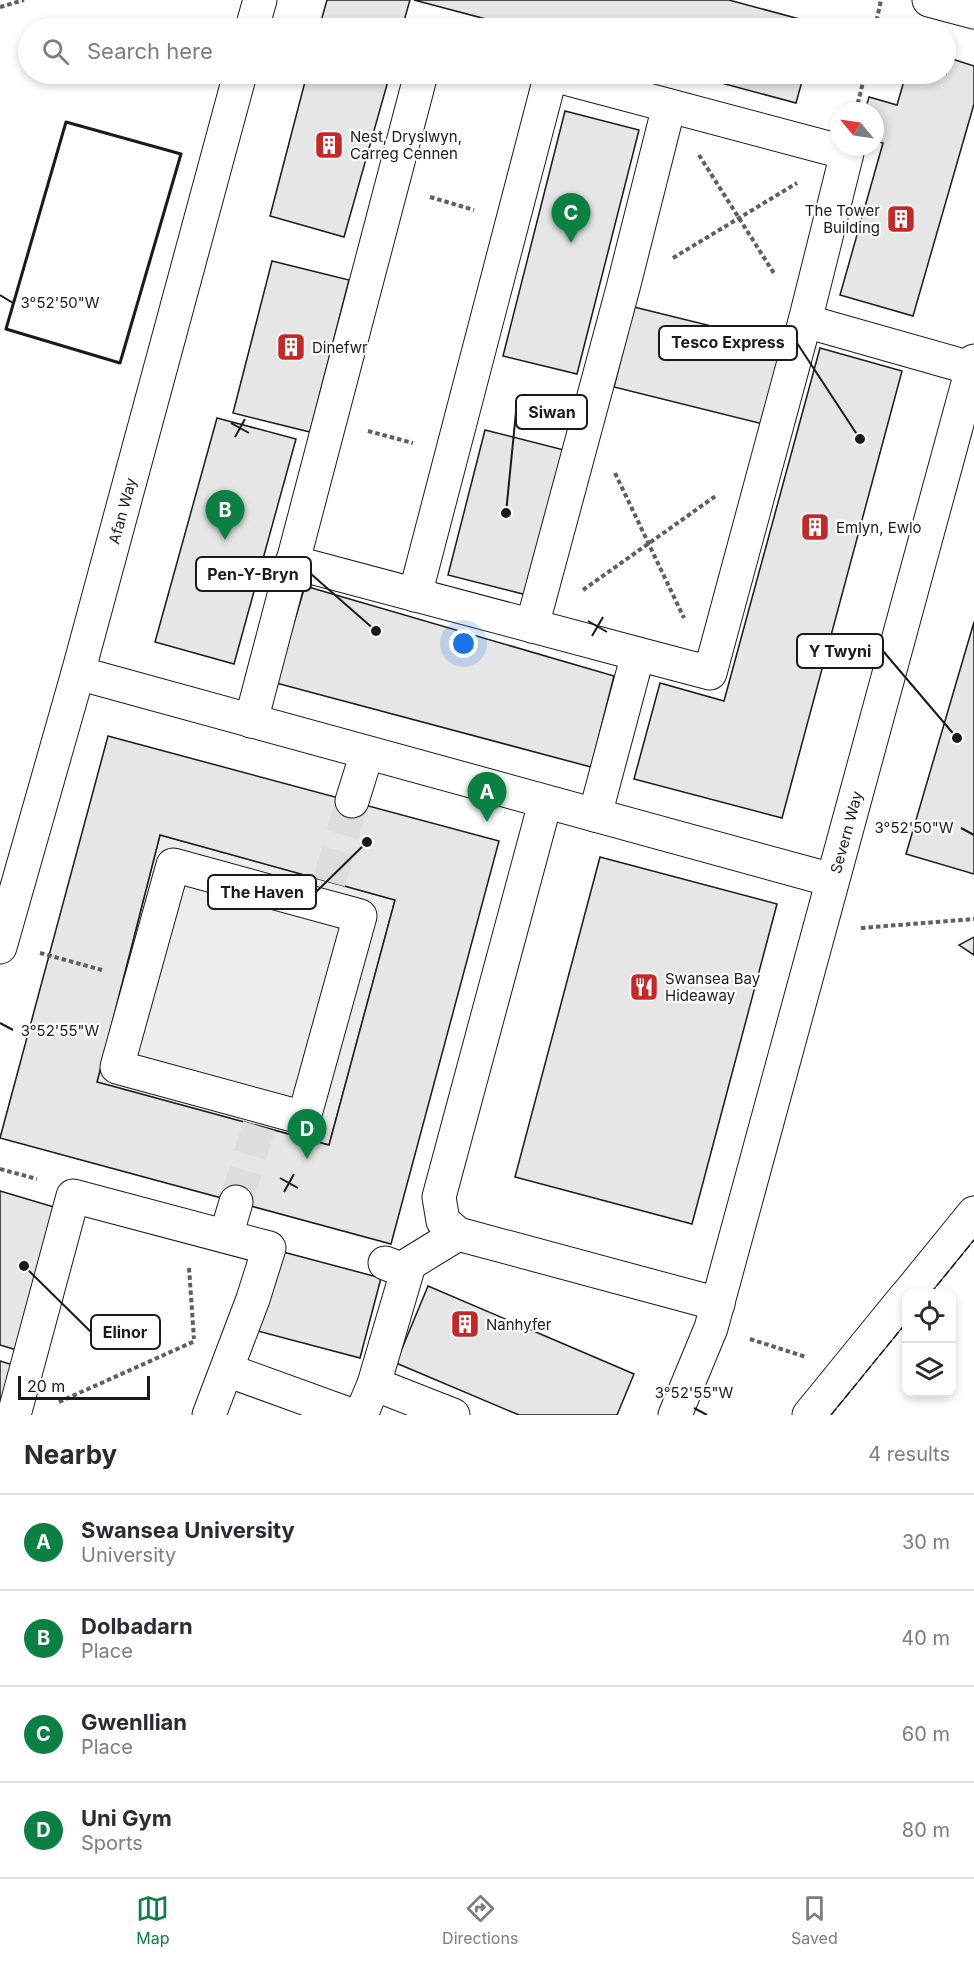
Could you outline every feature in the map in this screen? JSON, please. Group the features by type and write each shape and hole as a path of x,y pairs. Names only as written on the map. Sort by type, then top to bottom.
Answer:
{"street":[{"path":"255,18 260,0"},
{"path":"929,0 974,12"},
{"name":"Afan Way","path":"1,945 78,673 237,84"},
{"path":"251,721 418,84"},
{"path":"415,595 548,84"},
{"path":"588,84 830,149"},
{"path":"532,626 623,288 669,106"},
{"path":"292,562 710,673 805,321 846,156"},
{"path":"805,321 973,366"},
{"name":"Severn Way","path":"675,1415 714,1316 973,366"},
{"path":"595,815 638,654"},
{"path":"78,673 832,880"},
{"path":"352,801 367,753"},
{"path":"545,803 439,1197 443,1221 458,1234 714,1316"},
{"path":"173,865 325,894 360,916 304,1118 117,1067 140,980 173,865"},
{"path":"14,1415 73,1196 269,1248 209,1415"},
{"path":"226,1236 236,1202"},
{"path":"912,1289 974,1213"},
{"path":"361,1415 374,1384 397,1264 458,1234"},
{"path":"810,1414 902,1301"},
{"path":"227,1370 351,1415"},
{"path":"374,1384 453,1415"}],"path":[{"path":"0,7 24,0"},
{"path":"877,18 881,0"},
{"path":"858,102 862,84"},
{"path":"669,106 805,321"},
{"path":"623,288 842,156"},
{"path":"392,185 513,222"},
{"path":"588,417 684,619"},
{"path":"330,421 452,454"},
{"path":"580,592 766,460"},
{"path":"818,931 974,919"},
{"path":"1,945 140,980"},
{"path":"186,1226 194,1352"},
{"path":"714,1316 846,1369"},
{"path":"53,1405 203,1336"}],"shaded area":[{"path":"160,835 395,900 329,1145 97,1082"}],"building":[{"path":"327,0 410,0 405,18 322,18"},
{"path":"414,0 729,0 796,18 482,18"},
{"name":"The Tower Building","path":"956,60 974,66 974,104 913,316 840,295 879,156 884,156 884,102 868,102 869,97 897,105 903,84 956,84"},
{"name":"Nest, Dryslwyn, Carreg Cennen","path":"304,84 387,84 344,237 270,216"},
{"path":"725,84 801,84 796,103"},
{"path":"565,111 639,130 577,374 503,356"},
{"name":"Dinefwr","path":"272,261 349,280 310,432 233,413"},
{"path":"634,307 788,345 767,425 614,387"},
{"name":"Emlyn, Ewlo","path":"820,348 902,371 782,818 634,779 660,683 724,701"},
{"path":"217,418 296,439 234,664 155,642"},
{"path":"485,430 564,450 527,595 448,575"},
{"path":"305,586 614,676 591,767 276,683"},
{"path":"974,622 974,874 906,854"},
{"path":"108,736 499,841 391,1244 0,1138","holes":["160,835 395,900 329,1145 97,1082"]},
{"path":"600,857 777,904 692,1224 515,1177"},
{"path":"974,937 974,955 959,945"},
{"path":"0,1191 64,1210 23,1352 0,1345"},
{"path":"272,1249 381,1278 360,1358 250,1329"},
{"name":"Nanhyfer","path":"428,1286 634,1374 617,1415 519,1415 396,1363"},
{"path":"0,1361 13,1365 0,1411"}],"tunnel":[{"path":"329,882 352,801"},
{"path":"236,1202 259,1126"}],"fence":[{"path":"934,1289 974,1240"},
{"path":"831,1415 902,1328"}],"wall":[{"path":"66,122 181,154 120,363 6,329 66,122"}],"place":[{"name":"Nest, Dryslwyn, Carreg Cennen","path":"329,145"},
{"name":"The Tower Building","path":"901,219"},
{"name":"Gwenllian","path":"571,243"},
{"name":"Dinefwr","path":"291,347"},
{"name":"Tesco Express","path":"860,439"},
{"name":"Siwan","path":"506,513"},
{"name":"Emlyn, Ewlo","path":"815,527"},
{"name":"Dolbadarn","path":"225,540"},
{"name":"Pen-Y-Bryn","path":"376,631"},
{"name":"Y Twyni","path":"957,738"},
{"name":"Swansea University","path":"487,822"},
{"name":"The Haven","path":"367,842"},
{"name":"Swansea Bay Hideaway","path":"644,987"},
{"name":"Uni Gym","path":"307,1159"},
{"name":"Elinor","path":"24,1266"},
{"name":"Nanhyfer","path":"465,1324"}]}
